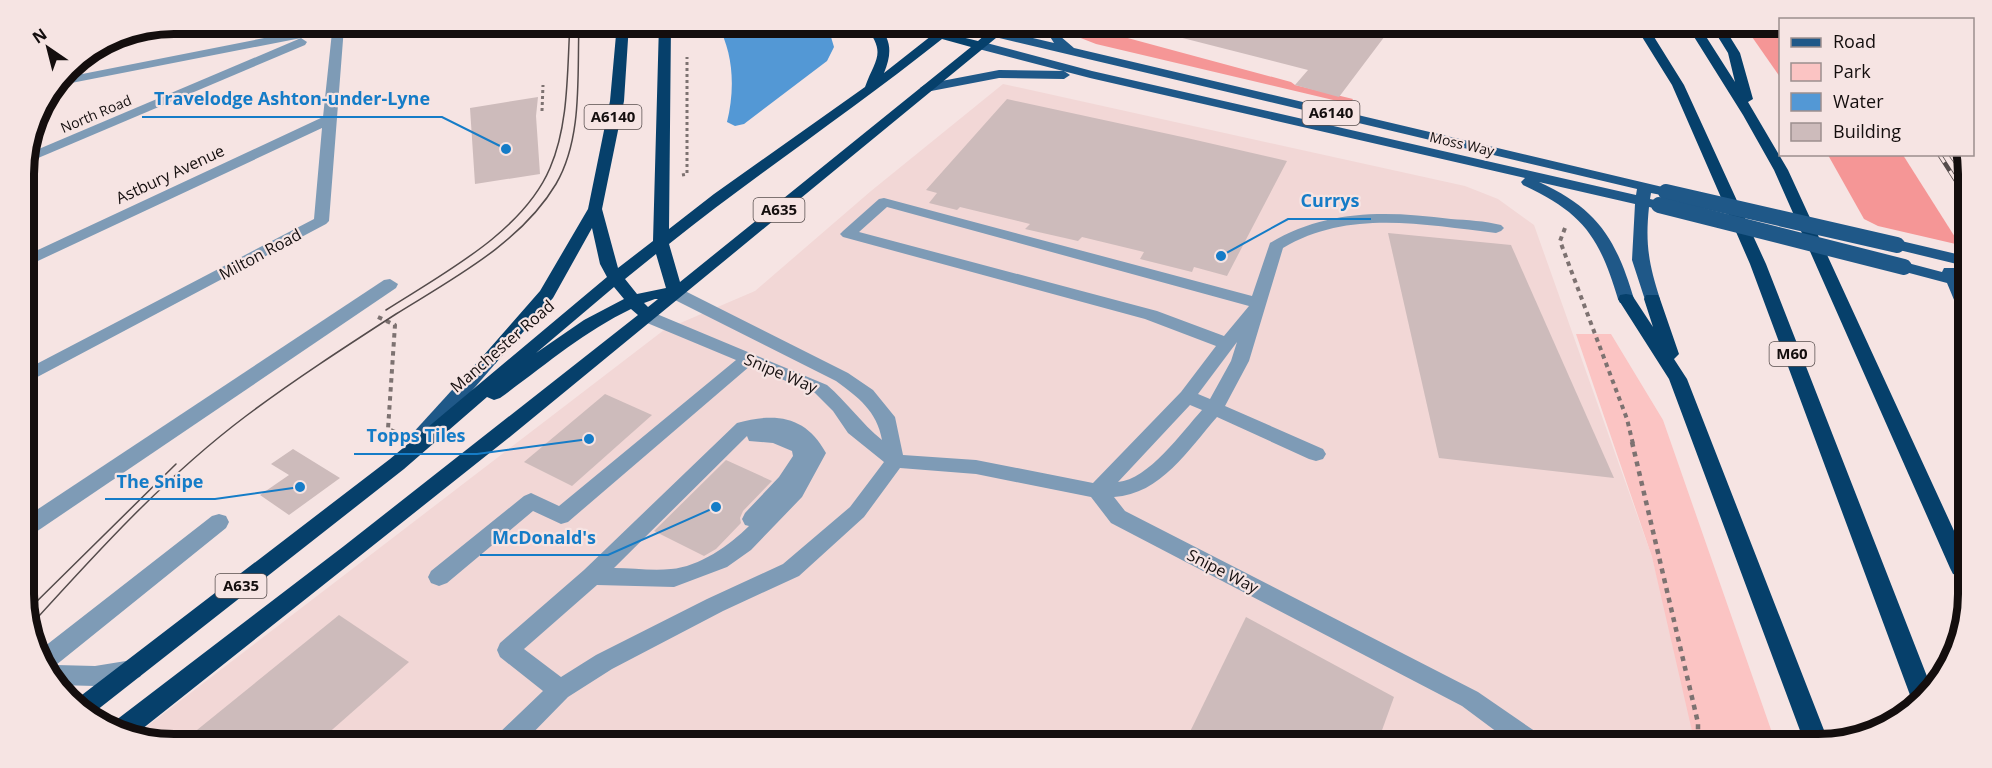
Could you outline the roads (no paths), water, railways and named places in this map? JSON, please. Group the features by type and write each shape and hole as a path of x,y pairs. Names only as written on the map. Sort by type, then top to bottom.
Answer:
{"highway":[{"name":"A635","path":"128,726 237,643 675,293 993,34"},
{"name":"M60","path":"1646,34 1678,85 1758,264 1920,690"},
{"path":"1698,34 1750,115 1781,170 1958,561"},
{"path":"1722,34 1734,52 1750,115"},
{"name":"A6140","path":"622,35 617,101 595,209 608,264 616,279 646,316"},
{"name":"A6140","path":"665,35 661,243 675,293"},
{"path":"871,89 885,54 885,43 880,35"},
{"name":"A6140","path":"940,35 980,45"},
{"name":"Manchester Road","path":"88,703 397,464 589,299 719,197 871,89 940,35"},
{"path":"489,360 547,294 595,209"},
{"path":"397,464 594,323 634,301 654,294 675,293"},
{"path":"1626,299 1678,379"},
{"path":"1652,300 1678,379 1813,733"}],"main road":[{"name":"Moss Way","path":"1001,34 1643,194"},
{"path":"1053,34 1072,52"},
{"name":"Moss Way","path":"980,45 1090,74 1496,166 1897,245 1958,259"},
{"path":"926,88 1005,73 1090,74"},
{"path":"1496,166 1547,190 1584,216 1609,249 1626,299"},
{"path":"1643,194 1640,260 1652,300"},
{"name":"Moss Way","path":"1663,198 1958,281"},
{"path":"1943,256 1958,279"},
{"path":"397,464 489,360"}],"street":[{"name":"North Road","path":"36,154 200,69 309,35"},
{"path":"69,82 200,69 309,35"},
{"name":"Milton Road","path":"35,372 321,221 340,35"},
{"name":"Astbury Avenue","path":"35,257 330,118"},
{"path":"1226,343 1151,315 848,234 884,202 1257,303"},
{"path":"515,734 560,690 604,662 715,605 791,570 857,512 895,461 976,467 1097,491 1127,489 1155,474 1214,409 1240,361 1276,246 1291,234 1341,221 1388,218 1496,228"},
{"path":"34,523 390,284"},
{"name":"Snipe Way","path":"675,293 842,377 867,394 888,422 895,461"},
{"path":"1097,491 1187,396 1257,303"},
{"name":"Snipe Way","path":"646,316 821,389 840,406 855,428 895,461"},
{"path":"439,577 531,501 561,516 748,359"},
{"path":"1187,396 1316,454"},
{"path":"560,690 508,650 592,576 744,428 767,424 797,429 810,438 816,453 795,492 744,544 720,561 674,578 592,576"},
{"name":"Snipe Way","path":"1097,491 1118,517 1470,699 1518,733"},
{"path":"49,657 219,522"},
{"path":"61,675 95,676 132,670"}],"water":[{"path":"723,35 827,35 831,37 834,47 827,61 744,124 735,126 727,122 732,85 730,59"}],"tram line":[{"path":"386,310 455,266 501,232 521,212 537,191 550,168 561,134 566,97 569,35"},
{"path":"37,619 133,516 187,464 216,440 320,364 484,258 524,224 556,184 571,147 577,106 579,35"},
{"path":"35,603 176,464"}],"railway":[{"path":"1940,156 1958,184"},
{"path":"1951,156 1957,163"}],"place":[{"name":"Travelodge Ashton-under-Lyne","path":"506,149"},
{"name":"Currys","path":"1221,256"},
{"name":"Topps Tiles","path":"589,439"},
{"name":"The Snipe","path":"300,487"},
{"name":"McDonald's","path":"716,507"}]}
